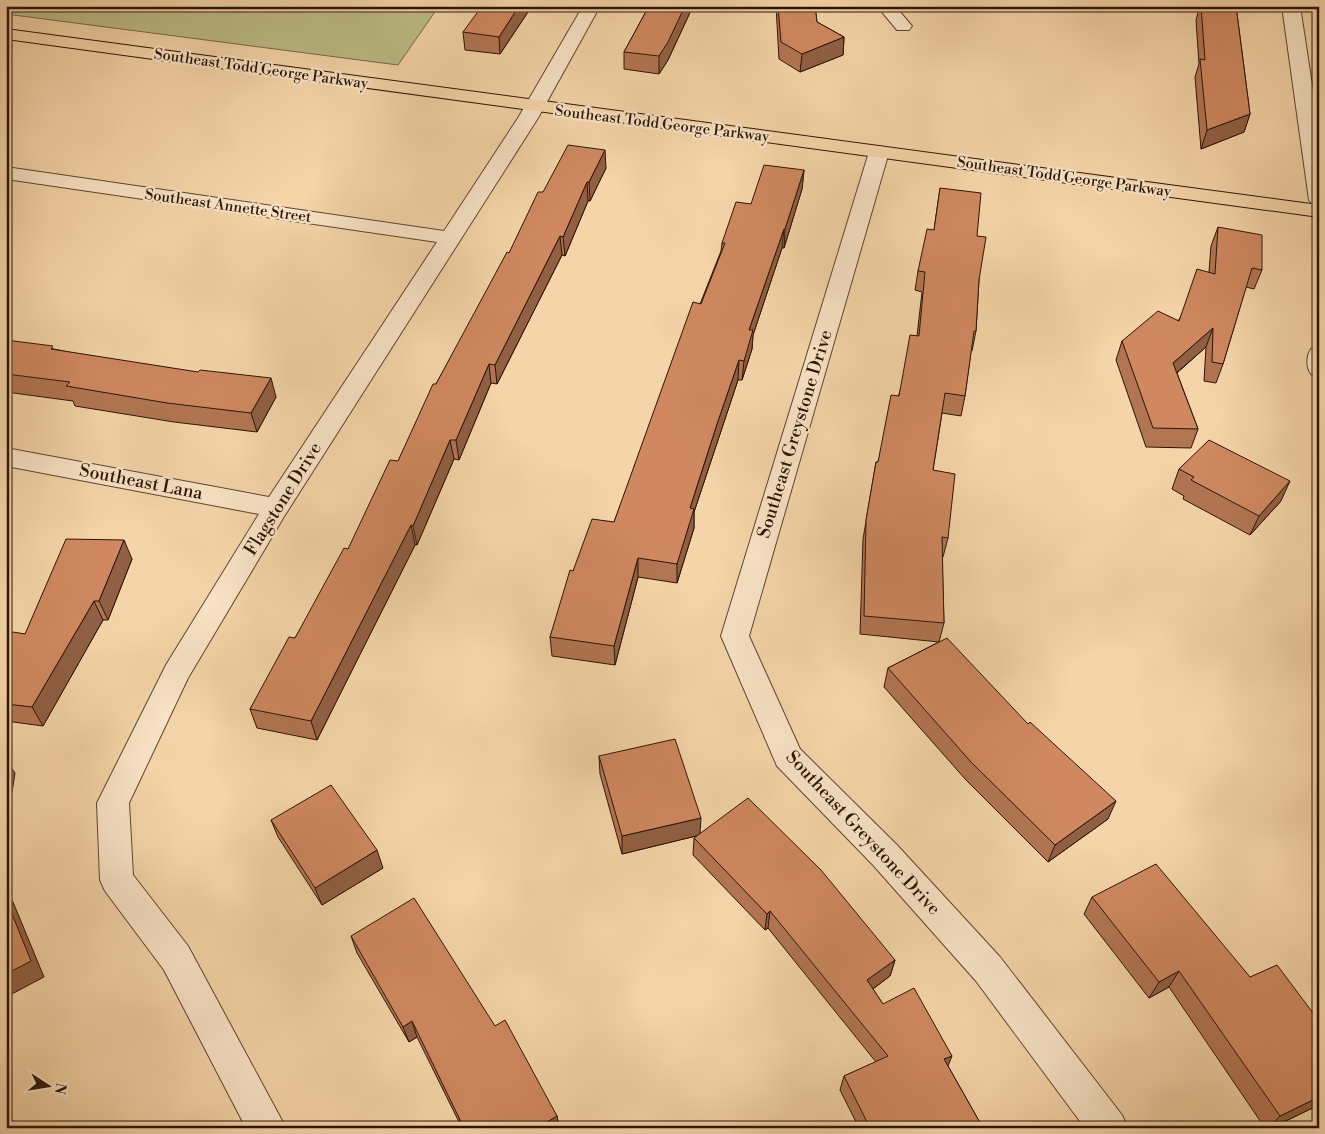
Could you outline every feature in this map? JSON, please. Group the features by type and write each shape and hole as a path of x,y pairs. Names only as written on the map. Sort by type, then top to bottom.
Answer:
{"main road":[{"name":"Southeast Todd George Parkway","path":"6,34 531,112 879,152 1319,211"}],"street":[{"name":"Flagstone Drive","path":"267,1128 176,958 118,880 114,803 176,673 276,508 531,112 592,6"},
{"path":"884,6 903,26"},
{"path":"1291,6 1319,200"},
{"name":"Southeast Greystone Drive","path":"879,152 735,636 788,757 885,855 988,969 1109,1128"},
{"name":"Southeast Annette Street","path":"6,173 450,238"},
{"path":"1319,354 1319,370"},
{"name":"Southeast Lana","path":"6,457 276,508"}],"green space":[{"path":"6,6 439,6 398,65 6,14"}],"building":[{"path":"482,6 519,6 499,37 463,32"},
{"path":"649,6 685,6 668,42 659,56 624,52"},
{"path":"778,6 815,6 817,22 844,37 802,54 781,42"},
{"path":"1201,6 1236,6 1250,114 1207,130 1200,59 1205,60"},
{"path":"568,145 605,150 589,182 587,182 563,237 560,236 495,365 489,364 456,440 450,440 413,526 411,525 311,721 250,709 289,637 295,638 344,548 348,549 390,460 398,461 433,384 436,384 507,252 509,253 538,192 543,192"},
{"path":"764,165 804,170 749,330 753,330 744,361 739,360 717,424 690,508 694,509 677,564 638,558 614,646 550,637 570,570 573,571 592,519 614,522 693,302 701,304 725,243 722,243 736,202 751,204"},
{"path":"940,188 981,193 977,236 986,237 979,280 976,331 974,331 965,396 945,393 933,470 955,474 948,538 942,537 944,623 864,616 866,520 876,462 878,462 891,395 899,396 910,335 919,336 925,272 918,271 927,229 934,230"},
{"path":"1218,227 1262,235 1262,270 1252,268 1223,364 1212,362 1213,328 1173,363 1198,429 1153,428 1122,341 1158,311 1179,321 1197,269 1215,274"},
{"path":"6,340 53,346 51,349 198,372 200,370 271,378 251,413 167,403 66,386 70,382 6,374"},
{"path":"1209,440 1290,481 1259,516 1191,480 1194,477 1179,469"},
{"path":"66,539 124,540 99,601 94,601 32,707 6,704 6,643 13,632 25,634"},
{"path":"947,638 1028,724 1030,722 1116,801 1055,845 971,762 888,668"},
{"path":"675,739 701,818 622,836 599,756"},
{"path":"331,785 377,850 315,888 271,820"},
{"path":"748,798 821,870 895,960 867,980 883,1004 914,988 952,1056 944,1059 983,1128 870,1128 844,1076 888,1056 770,911 767,914 694,838"},
{"path":"1156,864 1250,977 1277,965 1319,1021 1319,1097 1280,1116 1179,971 1159,982 1092,897"},
{"path":"414,898 495,1026 505,1020 557,1116 537,1128 464,1128 412,1021 403,1027 351,936"},
{"path":"6,899 31,961 6,974"}]}
